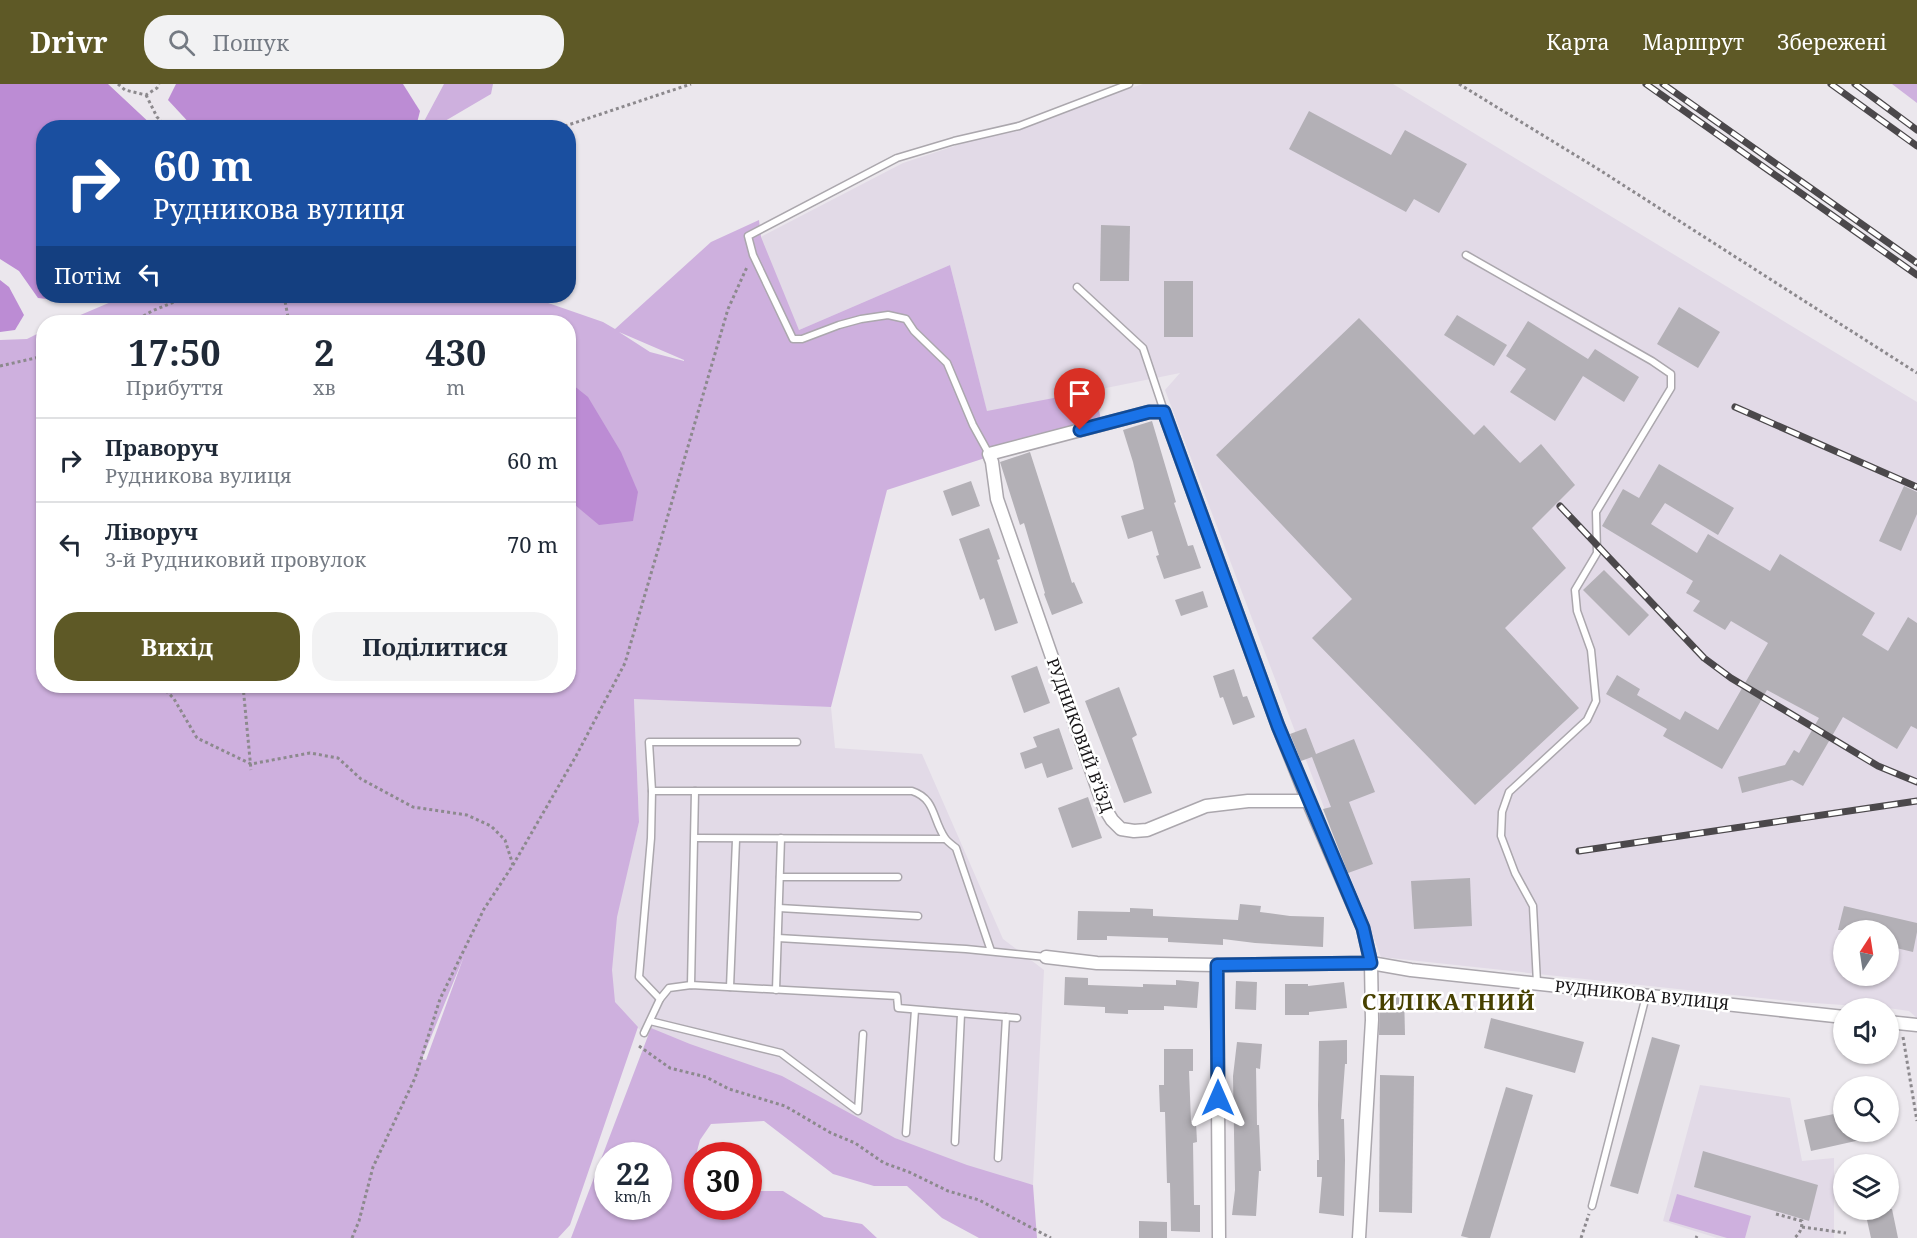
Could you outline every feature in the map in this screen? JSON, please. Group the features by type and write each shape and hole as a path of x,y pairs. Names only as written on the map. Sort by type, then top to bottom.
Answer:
{"street":[{"path":"989,454 1149,412 1164,412 1278,726 1363,928 1371,963 1372,1020 1362,1237"},
{"name":"РУДНИКОВИЙ В’ЇЗД","path":"989,454 1001,510 1104,807 1112,820 1121,829 1147,830 1206,806 1248,801 1308,801"},
{"name":"РУДНИКОВА ВУЛИЦЯ","path":"1046,957 1097,963 1217,965 1371,963 1411,970 1833,1016"},
{"path":"1217,965 1219,1238"},
{"path":"1899,1023 1917,1025"}],"lane":[{"path":"989,454 973,425 947,363 914,331 906,319 888,315 861,319 802,339 793,339 753,255 748,236 897,158 954,141 1019,126 1128,84"},
{"path":"1466,255 1652,360 1671,374 1671,388 1596,512 1597,553 1575,590 1577,611 1591,650 1596,701 1587,720 1509,792 1502,812 1501,836 1515,873 1533,906 1537,984"},
{"path":"1077,287 1143,348 1164,412"},
{"path":"660,999 639,977 651,838 652,791 649,742 797,742"},
{"path":"652,791 912,791 923,795 945,838 956,848 991,951"},
{"path":"691,985 696,791"},
{"path":"695,838 736,840 945,838"},
{"path":"776,990 781,838"},
{"path":"730,987 736,840"},
{"path":"780,877 898,877"},
{"path":"778,908 918,916"},
{"path":"778,938 991,951 1046,957"},
{"path":"644,1033 660,999 669,988 691,985 897,996 898,1008 1017,1018"},
{"path":"1592,1206 1646,996"},
{"path":"906,1133 915,1010"},
{"path":"955,1142 961,1014"},
{"path":"998,1158 1006,1017"},
{"path":"650,1021 781,1053 858,1111 863,1034"}],"path":[{"path":"118,84 125,90 146,95 159,84"},
{"path":"576,122 691,84"},
{"path":"1459,84 1598,169 1917,373"},
{"path":"146,95 160,120"},
{"path":"352,1238 359,1221 373,1167 416,1078 440,999 484,909 513,865 576,756 625,663 728,309 753,255"},
{"path":"145,315 172,303"},
{"path":"0,366 36,358"},
{"path":"168,693 197,738 251,764 310,753 338,758 361,779 413,807 467,815 491,826 505,840 513,865"},
{"path":"244,693 251,770"},
{"path":"1899,1041 1917,1121"},
{"path":"639,1046 670,1068 706,1077 729,1089 785,1106 831,1133 855,1143 884,1163 948,1191 980,1200 1051,1238"},
{"path":"1581,1238 1592,1206"},
{"path":"1776,1214 1802,1221 1798,1236 1794,1238"},
{"path":"1802,1227 1846,1233"}],"shaded area":[{"path":"0,84 108,84 147,120 36,120 36,295 19,271 0,259"},
{"path":"176,84 403,84 420,111 418,120 187,120 168,100"},
{"path":"444,84 493,84 491,94 447,120 425,120"},
{"path":"1143,84 1393,84 1917,402 1917,1018 1909,1011 1899,1010 1899,998 1833,998 1833,1004 1799,1002 1381,957 1165,390 1180,373 987,412 950,265 799,330 755,240 903,163"},
{"path":"1892,84 1917,84 1917,103"},
{"path":"759,220 761,237 799,330 950,265 987,411 1095,390 1101,420 887,490 831,707 634,699 639,822 617,917 612,970 615,1002 638,1027 599,1142 594,1142 594,1155 570,1225 558,1238 0,1238 0,340 27,339 36,334 36,693 576,693 576,315 80,315 109,303 548,303 603,322 615,329 711,242","holes":["619,332 684,360 650,352","464,956 426,1060 422,1059"]},
{"path":"0,280 9,287 24,315 15,330 0,332"},
{"path":"576,387 588,397 621,452 638,492 633,521 599,525 576,506"},
{"path":"634,698 831,707 835,748 922,754 1003,939 1044,970 1033,1185 967,1172 831,1108 644,1033 609,1004 615,922 639,822"},
{"path":"651,1028 782,1076 895,1138 967,1165 1033,1185 1037,1238 979,1238 942,1218 907,1186 874,1186 833,1174 764,1121 711,1124 699,1142 684,1142 684,1220 762,1220 762,1191 783,1191 824,1217 862,1224 877,1238 571,1238 594,1178 594,1220 672,1220 672,1142 608,1142"},
{"path":"1700,1085 1790,1098 1802,1161 1833,1158 1834,1238 1717,1238 1663,1221"},
{"path":"1677,1194 1751,1216 1745,1238 1727,1238 1669,1221"}],"building":[{"path":"1309,111 1391,155 1405,130 1467,164 1439,213 1414,199 1406,212 1289,149"},
{"path":"1101,225 1130,226 1129,281 1100,281"},
{"path":"1164,281 1193,281 1193,337 1164,337"},
{"path":"1679,307 1720,332 1698,368 1657,344"},
{"path":"1457,315 1507,345 1494,366 1444,335"},
{"path":"1359,318 1474,435 1484,425 1520,463 1541,444 1575,485 1532,528 1566,568 1505,628 1579,708 1475,805 1312,638 1352,599 1216,455"},
{"path":"1528,321 1588,359 1595,349 1639,377 1624,402 1583,376 1555,421 1510,392 1526,369 1506,356"},
{"path":"1152,421 1188,546 1193,545 1201,568 1164,579 1156,556 1159,555 1152,531 1128,539 1121,516 1144,509 1123,430"},
{"path":"1030,452 1072,583 1074,582 1083,603 1052,615 1024,523 1020,525 1000,462"},
{"path":"1659,464 1734,508 1718,535 1665,503 1651,524 1697,553 1708,534 1770,571 1780,554 1875,613 1862,635 1888,651 1908,617 1917,623 1917,729 1911,726 1897,749 1843,717 1803,786 1792,780 1742,793 1738,777 1785,765 1794,750 1799,753 1819,718 1767,690 1722,769 1663,736 1667,729 1606,694 1617,675 1640,689 1637,695 1680,720 1685,711 1718,730 1768,643 1731,621 1725,630 1693,611 1700,601 1686,593 1693,581 1602,526 1623,489 1639,498"},
{"path":"971,481 980,506 952,516 943,491"},
{"path":"1904,486 1917,492 1917,514 1901,551 1879,541"},
{"path":"989,528 1018,623 995,631 984,598 980,600 959,539"},
{"path":"1604,570 1649,615 1629,636 1583,590"},
{"path":"1203,591 1208,607 1181,616 1175,600"},
{"path":"1037,666 1050,703 1024,713 1011,676"},
{"path":"1234,669 1243,697 1247,696 1255,717 1233,725 1223,697 1220,698 1213,676"},
{"path":"1119,687 1137,735 1132,738 1152,793 1124,803 1085,701"},
{"path":"1059,728 1073,769 1047,778 1042,763 1025,769 1020,753 1037,747 1033,737"},
{"path":"1306,728 1316,754 1354,739 1375,792 1349,802 1373,864 1348,873 1323,809 1331,807 1312,757 1301,761 1290,734"},
{"path":"1088,797 1102,838 1072,848 1058,808"},
{"path":"1470,878 1472,926 1414,929 1411,881"},
{"path":"1240,904 1261,906 1260,912 1324,917 1323,947 1223,939 1223,945 1168,942 1168,938 1107,936 1107,940 1077,940 1078,911 1130,912 1130,908 1153,909 1153,916 1238,920"},
{"path":"1844,906 1917,923 1913,952 1899,949 1899,920 1840,920"},
{"path":"1065,977 1088,978 1088,985 1143,987 1143,984 1176,985 1176,980 1199,982 1197,1008 1164,1006 1164,1010 1128,1010 1128,1014 1105,1013 1105,1007 1064,1005"},
{"path":"1236,981 1257,982 1256,1010 1235,1009"},
{"path":"1344,982 1347,1008 1309,1012 1309,1015 1285,1015 1285,984 1308,984 1308,986"},
{"path":"1380,992 1404,992 1405,1035 1379,1035"},
{"path":"1491,1018 1584,1042 1575,1073 1484,1048"},
{"path":"1652,1037 1680,1045 1638,1194 1610,1186"},
{"path":"1347,1040 1347,1064 1345,1064 1341,1119 1344,1119 1344,1216 1319,1213 1322,1177 1317,1177 1319,1041"},
{"path":"1237,1042 1262,1044 1260,1069 1256,1068 1261,1171 1259,1171 1256,1216 1232,1215 1235,1190 1233,1076"},
{"path":"1164,1049 1193,1049 1193,1071 1189,1071 1191,1122 1196,1122 1197,1142 1193,1143 1194,1205 1200,1205 1200,1232 1171,1231 1165,1112 1160,1112 1159,1085 1164,1085"},
{"path":"1380,1075 1414,1076 1412,1213 1379,1212"},
{"path":"1506,1087 1533,1095 1490,1238 1461,1236"},
{"path":"1833,1114 1833,1142 1851,1142 1811,1151 1804,1120"},
{"path":"1703,1151 1818,1185 1809,1221 1694,1187"},
{"path":"1867,1220 1894,1220 1898,1238 1871,1238"},
{"path":"1139,1221 1167,1222 1167,1238 1139,1238"}],"railway":[{"path":"1646,84 1917,275"},
{"path":"1663,84 1917,263"},
{"path":"1831,84 1917,146"},
{"path":"1855,84 1917,130"},
{"path":"1735,407 1917,487"},
{"path":"1560,506 1704,658 1731,678 1878,766 1917,782"},
{"path":"1579,851 1917,801"}],"district":[{"name":"СИЛІКАТНИЙ","path":"1449,1001"}],"route":[{"path":"1080,430 1149,412 1164,412 1278,726 1363,928 1371,963 1217,965 1218,1098"}]}
